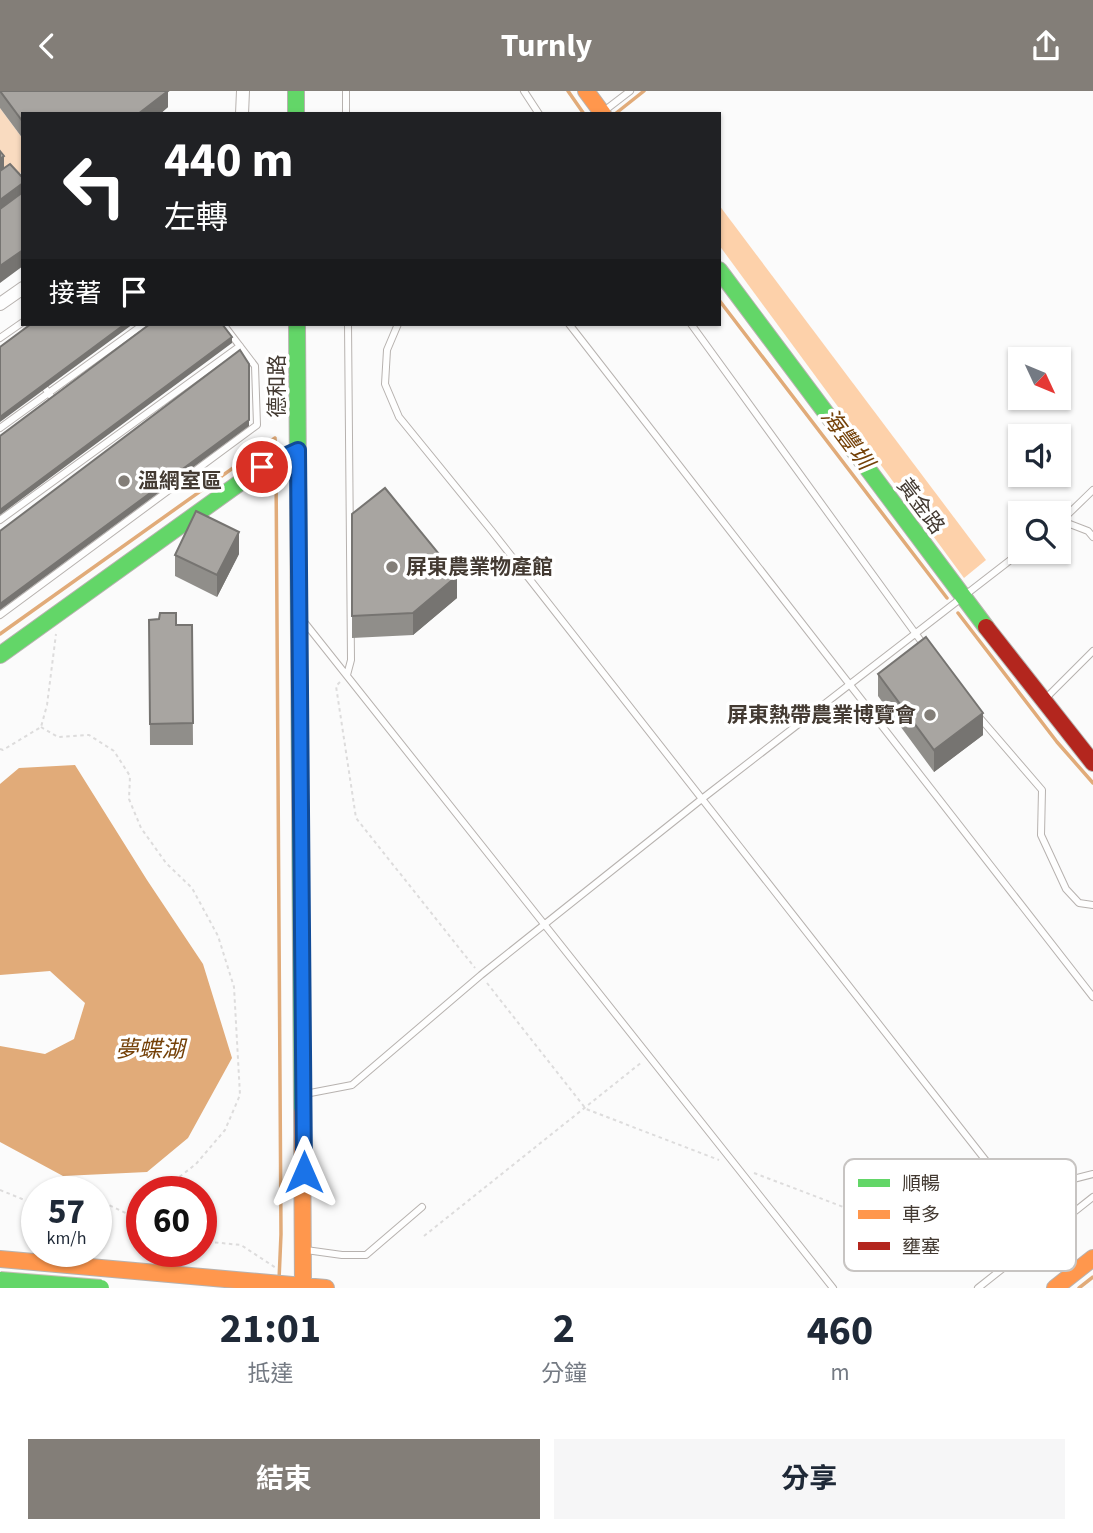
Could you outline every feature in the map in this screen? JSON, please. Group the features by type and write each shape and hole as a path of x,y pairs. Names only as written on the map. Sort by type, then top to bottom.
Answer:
{"main road":[{"path":"296,91 296,112"},
{"path":"586,91 601,112"},
{"name":"黃金路","path":"721,273 962,597 1093,762"},
{"name":"德和路","path":"298,326 303,1287"},
{"path":"0,655 266,464 298,450"},
{"path":"1055,1288 1093,1258"},
{"path":"0,1259 21,1261"},
{"path":"90,1267 326,1288"},
{"path":"0,1280 102,1288"}],"street":[{"path":"242,112 243,91"},
{"path":"0,304 21,289"},
{"path":"76,1288 79,1267"}],"lane":[{"path":"345,91 346,112"},
{"path":"524,91 538,112"},
{"path":"603,112 629,91"},
{"path":"13,344 3,336 21,323"},
{"path":"0,428 141,326"},
{"path":"0,615 257,425 255,366 225,326"},
{"path":"347,675 351,660 348,326"},
{"path":"397,326 387,350 385,384 399,417 703,798 985,1159"},
{"path":"571,326 1093,996"},
{"path":"692,326 932,656"},
{"path":"0,520 240,346"},
{"path":"34,373 63,413"},
{"path":"85,443 99,463"},
{"path":"1071,511 1090,493 1093,501"},
{"path":"128,504 136,515"},
{"path":"1071,526 1088,531 1093,537"},
{"path":"303,1095 352,1085 481,975 703,798 1008,562"},
{"path":"300,616 833,1288"},
{"path":"1044,701 1093,651"},
{"path":"974,710 1042,790 1041,835 1066,889 1079,903 1093,905"},
{"path":"1076,1178 1093,1174"},
{"path":"1076,1210 1093,1197"},
{"path":"304,1250 366,1255 422,1207"},
{"path":"978,1288 999,1271"}],"path":[{"path":"0,749 3,750 41,727 47,705 60,612"},
{"path":"347,675 336,686 356,818 586,1109 844,1207"},
{"path":"41,727 58,737 89,736 114,751 130,776 129,799 141,828 166,863 191,888 218,936 234,987 240,1095 225,1130 195,1164 180,1176"},
{"path":"424,1236 649,1056"},
{"path":"0,1190 21,1199"},
{"path":"217,1243 241,1245 282,1272"}],"shaded area":[{"path":"0,108 21,136 21,172 10,180 0,166"},
{"path":"721,208 986,560 964,578 721,248"}],"water":[{"name":"夢蝶湖","path":"75,765 203,964 232,1058 188,1138 147,1172 63,1176 0,1142 0,1046 45,1054 74,1039 85,1003 50,971 0,975 0,784 19,768"}],"building":[{"path":"0,91 168,91 141,112 21,112 21,119"},
{"path":"10,164 21,176 21,184 0,200 0,171"},
{"path":"21,193 21,251 0,266 0,209"},
{"path":"28,326 122,326 0,417 0,347"},
{"name":"溫網室區","path":"147,326 224,326 232,337 0,510 0,436"},
{"name":"溫網室區","path":"240,350 249,364 249,420 0,604 0,531"},
{"name":"屏東農業物產館","path":"385,488 457,576 413,613 352,616 352,514"},
{"path":"196,511 239,532 217,575 175,555"},
{"path":"160,613 176,613 176,625 192,625 193,723 150,724 149,620 159,619"},
{"name":"屏東熱帶農業博覽會","path":"926,637 983,713 934,750 878,674"}],"waterway":[{"name":"海豐圳","path":"568,91 583,112"},
{"path":"618,112 644,91"},
{"name":"海豐圳","path":"721,303 947,598"},
{"path":"275,438 276,454"},
{"path":"0,634 275,438"},
{"path":"276,465 281,1234 279,1280"},
{"name":"海豐圳","path":"958,613 1057,742 1093,783"},
{"path":"1079,1288 1093,1277"}],"traffic: fast":[{"path":"296,91 296,112"},
{"path":"721,273 986,627"},
{"path":"297,326 302,1112"},
{"path":"0,655 266,464 298,450"},
{"path":"0,1280 101,1288"}],"traffic: slow":[{"path":"586,91 602,112"},
{"path":"302,1112 303,1288"},
{"path":"1055,1288 1093,1258"},
{"path":"0,1259 326,1288"}],"traffic: jam":[{"path":"986,627 1093,763"}],"place":[{"name":"溫網室區","path":"124,481"},
{"name":"屏東農業物產館","path":"392,567"},
{"name":"屏東熱帶農業博覽會","path":"930,715"}],"route":[{"path":"262,467 298,450 304,1172"}]}
